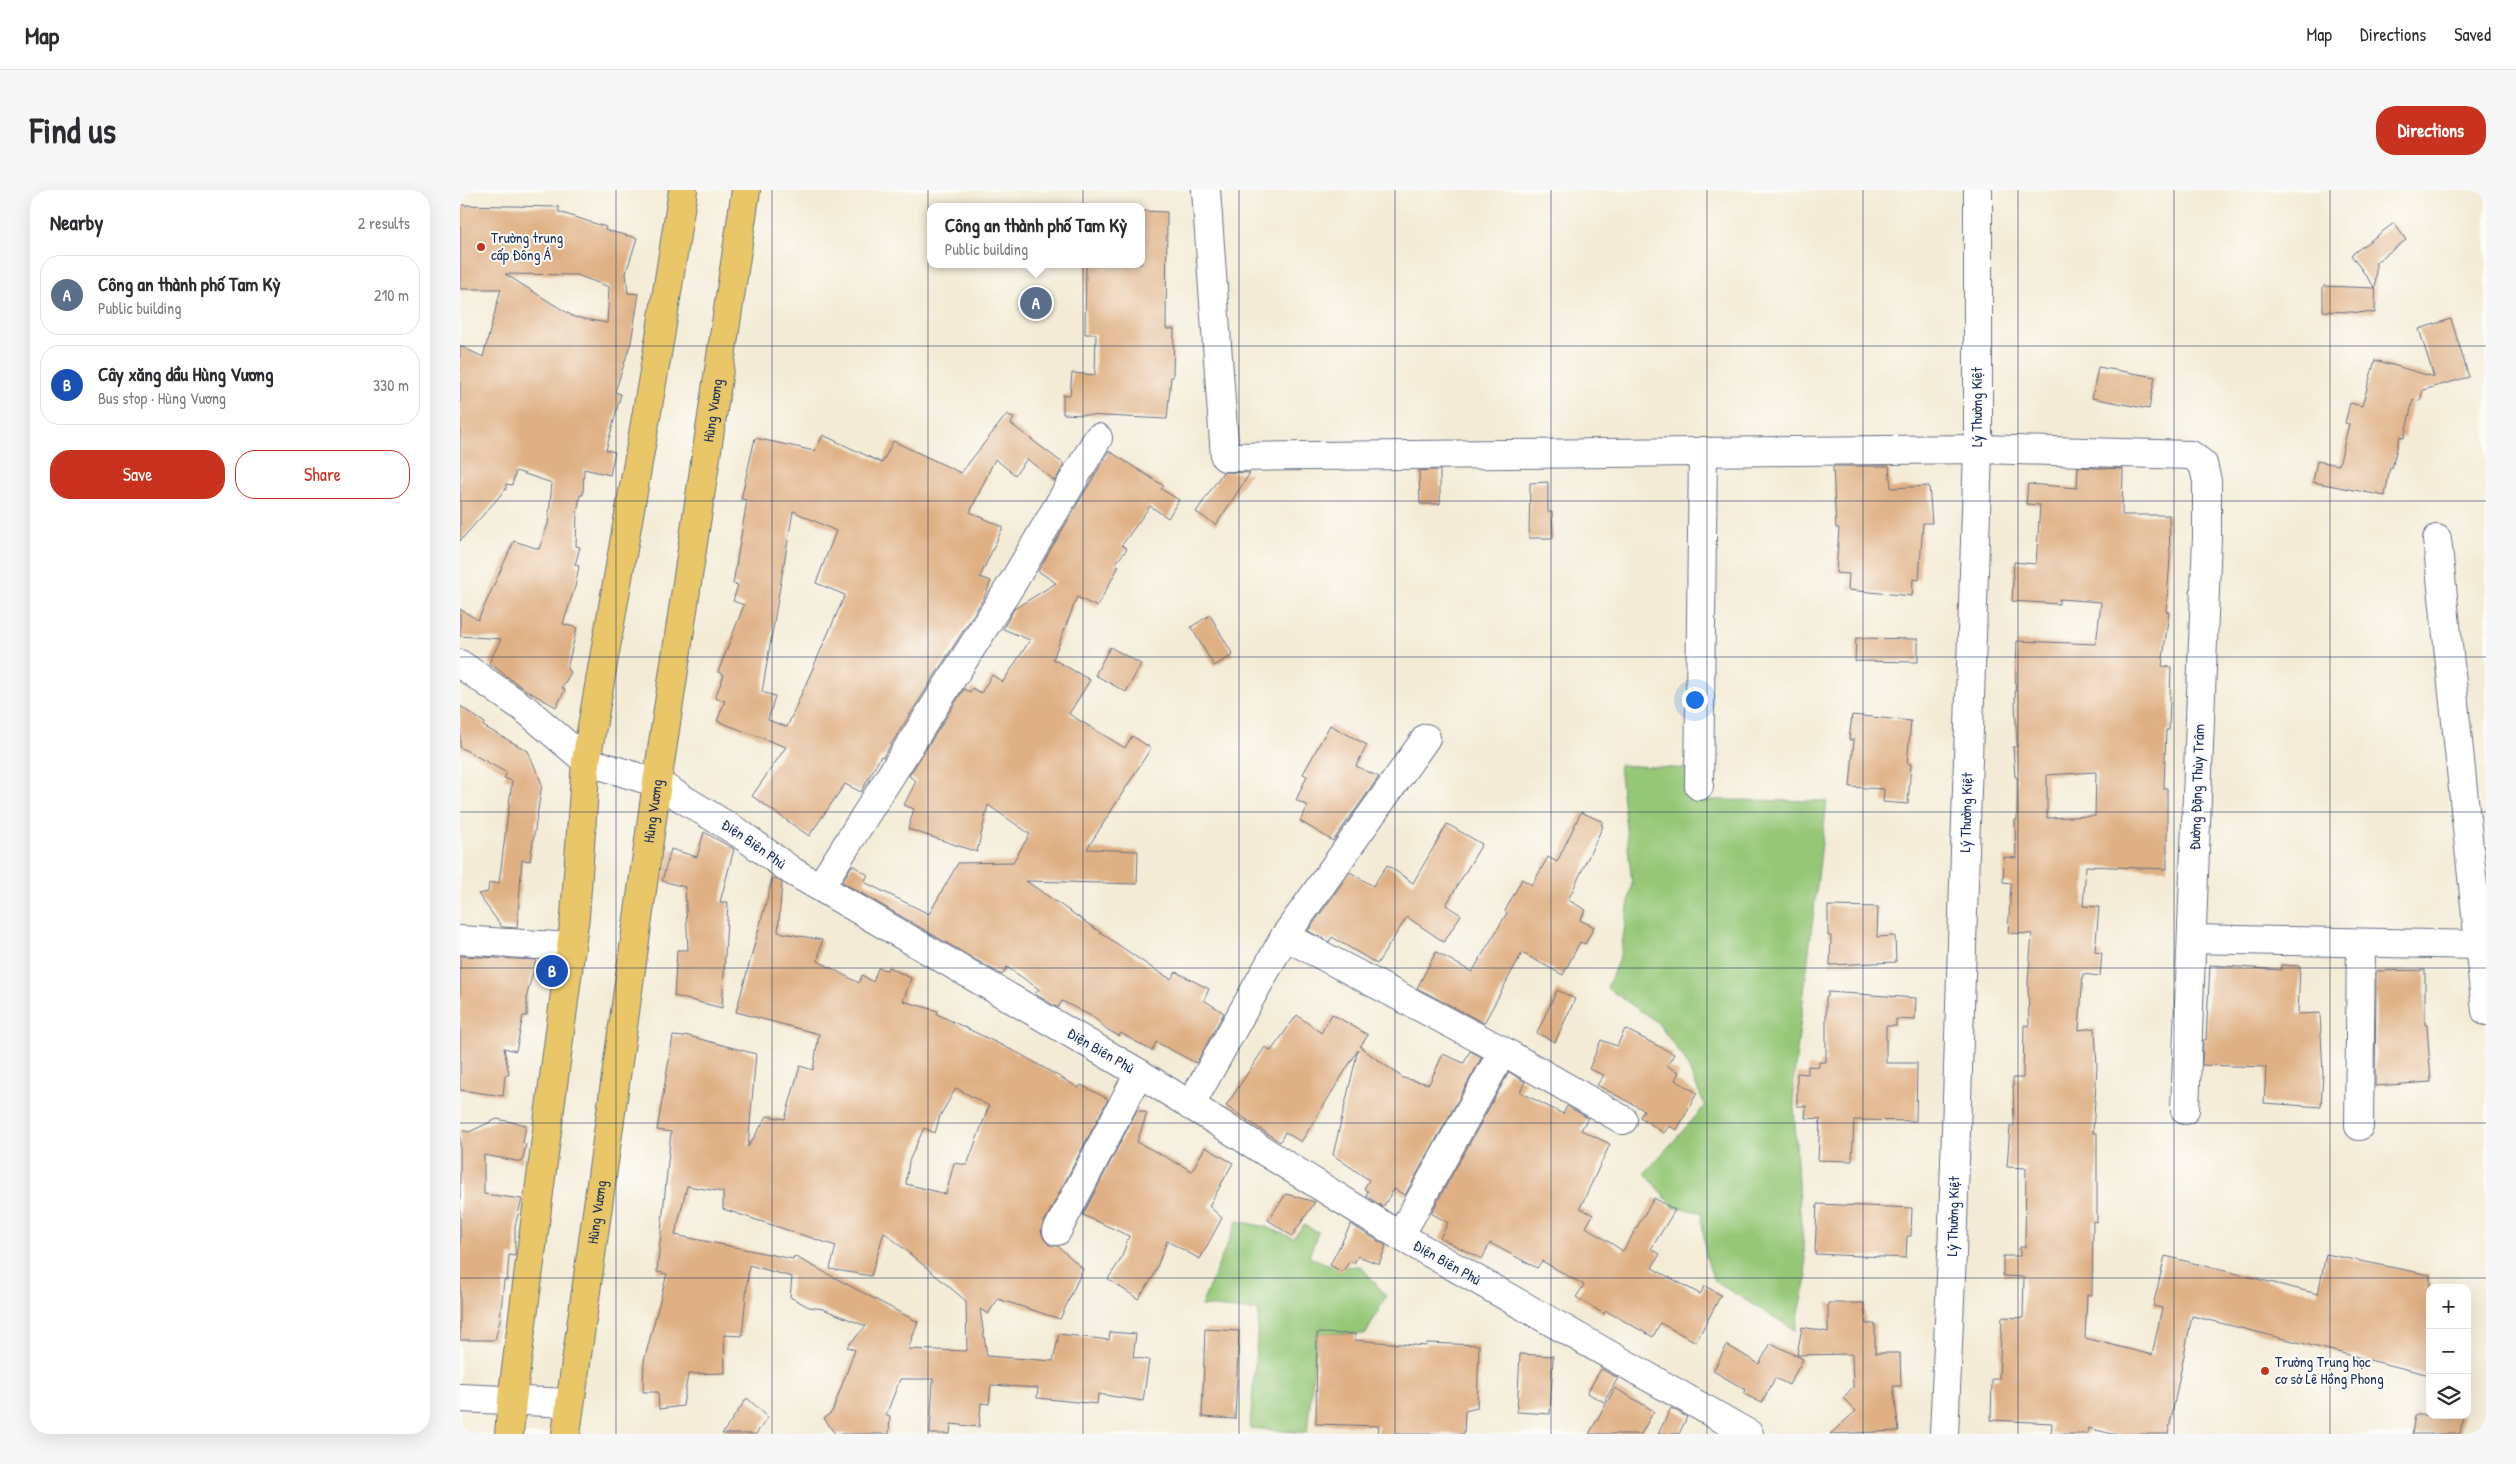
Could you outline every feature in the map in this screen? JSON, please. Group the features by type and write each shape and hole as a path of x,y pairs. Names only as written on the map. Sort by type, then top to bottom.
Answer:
{"main road":[{"path":"510,1434 512,1400 571,947 586,761 660,337 683,190"},
{"name":"Hùng Vương","path":"566,1434 657,783 746,190"}],"street":[{"path":"1206,190 1225,457 1978,449"},
{"name":"Lý Thường Kiệt","path":"1944,1434 1952,1254 1978,449 1978,190"},
{"path":"820,888 1013,582 1098,438"},
{"name":"Đường Đặng Thùy Trâm","path":"1978,449 2191,455 2203,464 2207,481 2207,538 2185,1110"},
{"path":"1699,786 1703,451"},
{"path":"2437,540 2486,1011"},
{"name":"Điện Biên Phủ","path":"460,664 525,709 586,761 657,783 739,833 792,871 1139,1073 1400,1236 1749,1434"},
{"path":"1190,1106 1285,936 1426,738"},
{"path":"1285,936 1503,1051 1623,1120"},
{"path":"2192,939 2479,945"},
{"path":"460,940 571,947"},
{"path":"2359,1126 2361,943"},
{"path":"1400,1236 1503,1051"},
{"path":"1057,1231 1139,1073"},
{"path":"460,1398 569,1402"}],"green space":[{"path":"1619,765 1690,769 1696,802 1716,800 1827,801 1793,1084 1799,1203 1807,1279 1795,1330 1714,1281 1706,1257 1701,1212 1674,1208 1645,1173 1705,1106 1684,1058 1657,1022 1607,988 1620,956 1632,883"},
{"path":"1237,1221 1266,1227 1293,1238 1304,1225 1318,1232 1309,1257 1336,1267 1361,1266 1386,1296 1366,1334 1317,1333 1307,1433 1250,1428 1259,1311 1201,1306"}],"building":[{"path":"460,205 559,207 559,212 606,227 605,230 637,238 626,273 628,293 639,294 631,342 615,392 621,394 606,450 615,452 610,475 584,469 583,495 580,495 577,514 576,546 580,547 575,565 579,566 575,587 563,624 577,628 567,669 571,672 562,688 565,690 556,707 524,689 489,663 501,639 460,636 460,609 478,620 514,541 539,549 548,524 552,483 516,471 512,485 506,484 506,489 460,541 460,346 483,357 501,289 460,289","holes":["505,274 577,275 609,287 607,323 574,317"]},
{"path":"1145,211 1167,212 1166,329 1174,329 1173,377 1171,377 1167,419 1063,414 1063,395 1070,395 1072,373 1095,375 1096,334 1085,334 1086,268 1145,268"},
{"path":"2394,223 2406,240 2376,262 2375,313 2323,311 2323,286 2375,288 2351,255"},
{"path":"2451,319 2469,377 2423,390 2420,401 2413,400 2404,438 2400,436 2392,468 2390,467 2385,496 2313,482 2317,461 2339,465 2349,424 2345,423 2350,403 2362,406 2375,360 2434,377 2419,329"},
{"path":"2098,367 2155,377 2149,409 2092,398"},
{"path":"1007,414 1014,418 1011,424 1064,464 1055,481 1027,459 1015,475 995,459 970,512 1003,527 980,577 991,581 984,598 883,757 881,756 861,792 845,784 809,836 752,796 786,747 717,721 725,701 715,698 724,675 718,672 744,605 733,601 738,585 733,584 747,500 741,499 755,438 815,451 823,435 882,463 893,441 961,473","holes":["793,511 836,531 816,583 845,595 787,727 768,720 775,696 762,692"]},
{"path":"1109,451 1164,486 1161,489 1179,500 1168,518 1150,506 1122,545 1127,549 1115,564 1119,566 1097,607 1077,597 1053,659 1090,680 1069,714 1125,748 1132,736 1151,748 1087,849 1138,851 1137,884 1026,881 1155,970 1171,979 1176,972 1209,989 1204,1000 1224,1013 1196,1063 1156,1042 1152,1051 1121,1033 1119,1036 1108,1030 1093,1017 1062,1001 1058,1008 1035,994 1039,989 1007,967 1002,975 842,882 852,865 868,875 864,882 929,914 958,863 1013,862 1030,834 988,805 977,852 908,829 914,809 904,805 916,781 909,776 964,689 970,692 972,688 981,693 992,675 1003,682 1030,640 1003,629 1014,609 1056,583 1038,571"},
{"path":"1833,466 1889,466 1891,488 1929,486 1932,523 1923,523 1919,580 1913,579 1912,596 1848,590 1849,574 1836,573 1839,528 1836,528"},
{"path":"2078,467 2123,469 2122,515 2169,515 2170,559 2166,611 2169,612 2162,666 2171,667 2169,730 2166,730 2164,788 2167,788 2167,869 2086,866 2083,906 2099,907 2095,952 2102,953 2100,976 2083,974 2079,1030 2095,1028 2097,1067 2093,1133 2097,1133 2097,1222 2093,1221 2092,1295 2087,1295 2085,1338 2152,1355 2162,1308 2153,1306 2165,1256 2318,1294 2326,1254 2430,1275 2430,1284 2426,1284 2426,1374 2192,1316 2168,1434 2112,1434 2088,1428 2087,1434 2051,1434 2052,1423 1991,1420 1992,1379 1999,1379 2002,1317 2023,1318 2024,1277 2003,1276 2003,1256 2020,1256 2020,1247 2025,1247 2026,1168 2007,1167 2010,1126 2014,1127 2013,1078 2023,1078 2024,1025 2029,1026 2028,981 2032,934 2008,933 2011,883 2003,882 2004,857 2016,858 2017,777 2015,777 2013,747 2017,747 2015,703 2017,641 2096,644 2101,602 2059,599 2059,604 2012,601 2014,562 2036,564 2040,505 2026,504 2028,484 2077,488","holes":["2096,772 2095,816 2047,818 2047,775"]},
{"path":"1440,470 1440,504 1420,504 1419,471"},
{"path":"1223,472 1250,473 1216,525 1196,512"},
{"path":"1548,482 1548,512 1552,512 1553,538 1529,538 1530,483"},
{"path":"1210,615 1233,655 1214,666 1191,627"},
{"path":"1856,638 1918,639 1918,662 1855,661"},
{"path":"1110,647 1141,664 1126,692 1095,675"},
{"path":"460,706 485,723 483,726 528,751 542,784 530,861 522,860 517,928 502,927 478,894 488,892 489,883 499,883 512,781 504,778 507,773 460,747"},
{"path":"1852,715 1911,721 1907,763 1911,764 1908,804 1883,802 1884,789 1850,787 1854,740 1849,740"},
{"path":"1330,725 1367,745 1356,766 1379,777 1333,841 1300,821 1308,806 1296,800 1307,776 1303,774"},
{"path":"1581,812 1603,822 1601,825 1603,826 1568,900 1586,910 1580,920 1594,927 1585,944 1580,942 1563,975 1522,953 1484,1023 1417,988 1436,952 1472,972 1507,913 1505,911 1522,879 1532,885 1548,857 1557,862"},
{"path":"1447,824 1482,844 1446,905 1461,915 1444,942 1407,917 1377,964 1332,937 1329,942 1308,931 1350,872 1373,886 1387,865 1413,883"},
{"path":"704,832 734,849 720,902 728,902 722,1008 674,996 677,950 688,950 685,887 662,881 671,849 697,857"},
{"path":"773,877 782,883 778,932 822,940 818,961 859,983 862,975 873,982 878,968 887,970 888,967 911,978 903,1001 938,1011 937,1014 1020,1054 1079,1088 1081,1085 1108,1099 1041,1231 1049,1245 1058,1246 1083,1269 1060,1319 998,1299 988,1314 980,1309 987,1356 1053,1361 1059,1334 1109,1340 1110,1332 1136,1334 1133,1357 1149,1360 1143,1401 1098,1394 1097,1404 1037,1398 1038,1388 991,1385 989,1404 981,1403 979,1427 951,1424 950,1434 930,1434 933,1379 900,1379 886,1415 890,1416 889,1434 835,1434 824,1418 832,1412 855,1350 847,1347 866,1326 823,1309 809,1307 790,1297 792,1277 749,1265 742,1336 724,1335 725,1373 688,1374 683,1406 659,1409 658,1392 643,1392 644,1361 667,1274 657,1272 671,1132 657,1130 673,1036 684,1037 685,1035 756,1054 748,1147 767,1116 785,1119 800,1066 813,1070 819,1034 736,1012","holes":["956,1088 989,1106 967,1165 954,1163 946,1194 906,1184 909,1161 924,1128 935,1133 940,1116","687,1186 723,1192 723,1209 836,1246 830,1269 871,1276 884,1232 966,1301 967,1351 908,1349 918,1322 794,1256 793,1259 675,1235"]},
{"path":"1828,906 1878,907 1877,937 1895,936 1896,962 1830,965 1831,936 1828,936"},
{"path":"460,956 536,960 527,995 527,1016 523,1016 516,1051 504,1048 509,1075 505,1075 503,1096 460,1090"},
{"path":"2210,965 2281,970 2281,965 2300,966 2298,1014 2320,1013 2323,1075 2321,1107 2264,1103 2266,1067 2202,1065 2203,1040 2206,1040"},
{"path":"2425,970 2425,1025 2427,1025 2431,1082 2375,1086 2376,971"},
{"path":"1557,990 1575,999 1555,1042 1537,1033"},
{"path":"1828,992 1916,998 1915,1020 1896,1019 1896,1026 1886,1026 1886,1063 1917,1063 1916,1121 1854,1120 1852,1161 1818,1160 1820,1119 1805,1118 1806,1106 1797,1106 1797,1073 1808,1074 1808,1066 1819,1067 1819,1062 1826,1062 1826,997 1828,997"},
{"path":"1332,1014 1368,1035 1360,1047 1403,1078 1429,1084 1443,1054 1464,1063 1470,1051 1482,1057 1405,1195 1394,1189 1383,1207 1366,1196 1368,1191 1364,1189 1369,1180 1333,1155 1358,1050 1301,1142 1285,1132 1280,1142 1226,1106 1265,1047 1271,1051 1297,1015 1321,1033"},
{"path":"1625,1029 1674,1054 1667,1066 1679,1072 1675,1080 1697,1093 1677,1130 1669,1126 1664,1133 1640,1117 1644,1110 1597,1085 1604,1075 1589,1069 1601,1040 1617,1046"},
{"path":"1509,1072 1525,1082 1520,1092 1563,1114 1567,1106 1588,1118 1581,1130 1610,1144 1580,1208 1593,1215 1586,1227 1623,1251 1654,1198 1675,1210 1651,1249 1660,1254 1652,1268 1700,1294 1705,1286 1721,1295 1696,1342 1660,1323 1653,1337 1606,1311 1604,1314 1576,1297 1584,1285 1542,1261 1537,1268 1490,1243 1482,1259 1440,1238 1448,1223 1431,1213"},
{"path":"1137,1110 1147,1113 1137,1142 1192,1171 1205,1147 1233,1163 1209,1206 1222,1218 1200,1259 1167,1241 1153,1277 1138,1299 1108,1279 1121,1259 1129,1236 1083,1215"},
{"path":"497,1119 526,1125 523,1143 526,1144 522,1162 484,1155 484,1194 522,1199 515,1226 515,1256 509,1255 507,1281 504,1280 500,1320 495,1340 460,1340 460,1130 469,1132"},
{"path":"1286,1194 1315,1202 1292,1236 1268,1220"},
{"path":"1817,1204 1912,1208 1911,1236 1907,1236 1906,1258 1815,1254"},
{"path":"1351,1224 1386,1246 1379,1264 1358,1256 1354,1263 1350,1261 1342,1272 1330,1265"},
{"path":"1828,1303 1864,1303 1866,1324 1875,1324 1875,1353 1900,1353 1901,1386 1893,1386 1899,1431 1830,1434 1856,1411 1843,1398 1853,1387 1852,1354 1797,1355 1802,1327 1828,1332"},
{"path":"1205,1329 1239,1331 1235,1419 1202,1417"},
{"path":"1317,1333 1355,1334 1355,1340 1426,1346 1427,1343 1479,1345 1477,1408 1465,1411 1464,1434 1378,1434 1379,1426 1316,1424"},
{"path":"1771,1343 1803,1359 1789,1385 1775,1378 1762,1403 1744,1394 1746,1390 1713,1371 1727,1345 1759,1364"},
{"path":"1520,1354 1553,1356 1550,1414 1517,1412"},
{"path":"1601,1369 1618,1378 1604,1402 1587,1393"},
{"path":"1615,1388 1654,1411 1641,1434 1589,1434"},
{"path":"747,1398 768,1417 756,1434 722,1434"},
{"path":"1671,1408 1687,1417 1679,1434 1658,1434"},
{"path":"2415,1415 2426,1415 2426,1419 2462,1419 2460,1434 2412,1434"}],"place":[{"name":"Trường trung cấp Đông Á","path":"481,247"},
{"name":"Công an thành phố Tam Kỳ","path":"1036,303"},
{"name":"Cây xăng dầu Hùng Vương","path":"552,971"},
{"name":"Trường Trung học cơ sở Lê Hồng Phong","path":"2265,1371"}]}
